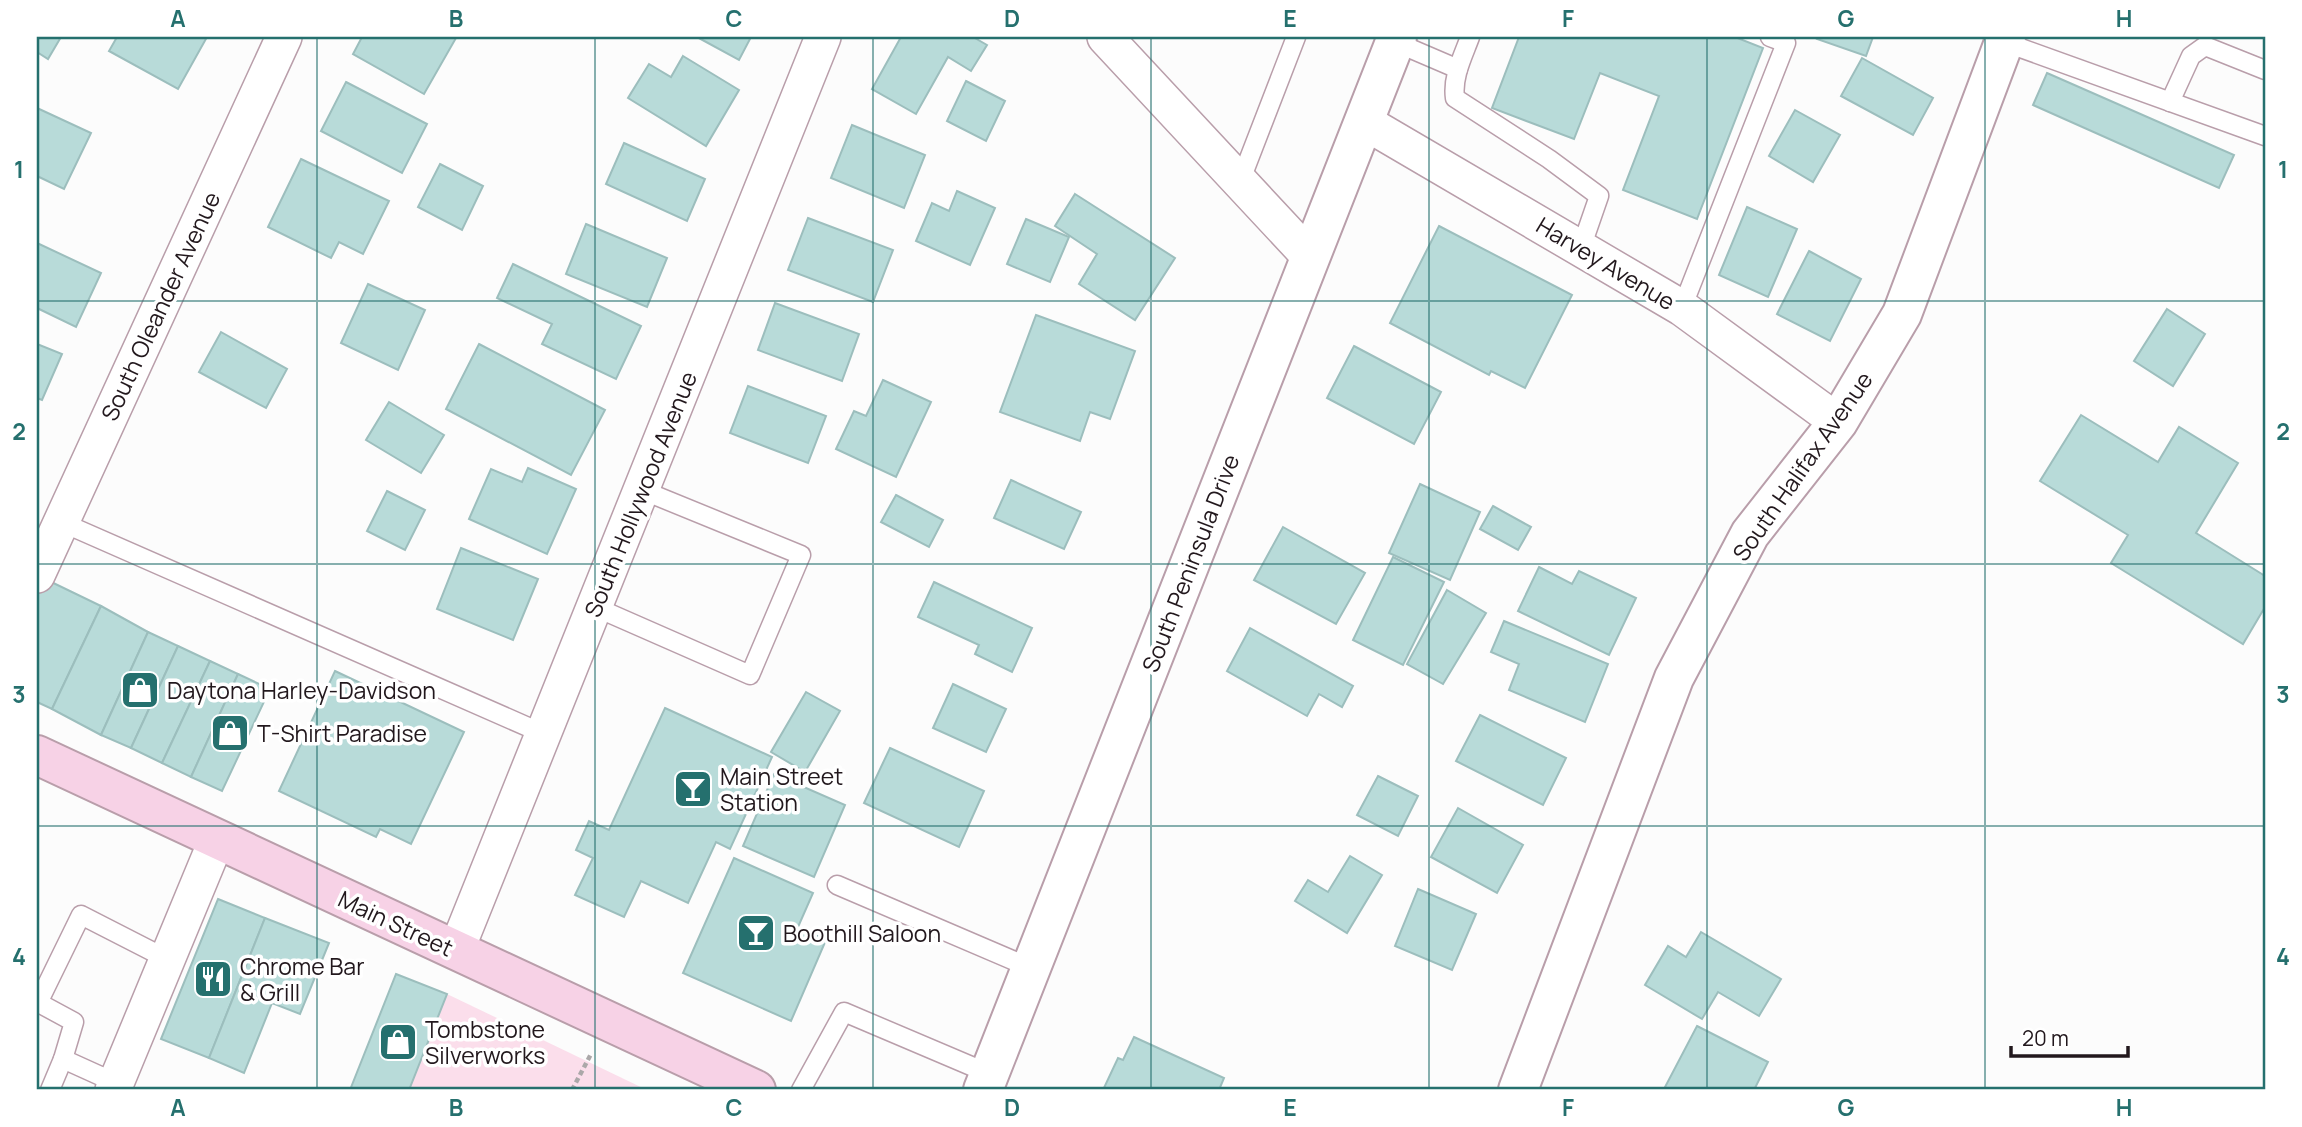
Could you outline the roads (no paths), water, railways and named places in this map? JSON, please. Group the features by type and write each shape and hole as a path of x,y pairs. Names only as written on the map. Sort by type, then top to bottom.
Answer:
{"main road":[{"name":"Main Street","path":"37,755 756,1090"}],"street":[{"name":"South Oleander Avenue","path":"37,575 284,37"},
{"name":"South Hollywood Avenue","path":"456,951 823,37"},
{"path":"1105,37 1310,257"},
{"name":"South Peninsula Drive","path":"986,1082 1396,39"},
{"name":"South Halifax Avenue","path":"1518,1090 1674,678 1750,534 1838,422 1902,314 2005,40"},
{"name":"Harvey Avenue","path":"1363,121 1682,308 1838,422"},
{"path":"115,1087 218,839"}],"lane":[{"path":"1240,182 1296,37"},
{"path":"1470,37 1458,69 1455,98 1549,159 1599,196 1581,248"},
{"path":"1682,308 1786,43 1770,37"},
{"path":"1396,39 1458,69"},
{"path":"2005,40 2265,136"},
{"path":"2170,102 2191,56 2205,46 2265,70"},
{"path":"595,607 750,675 801,555 642,491"},
{"path":"61,522 544,734"},
{"path":"837,885 1031,968"},
{"path":"50,1090 75,1022 37,1003 80,915 167,958"},
{"path":"801,1090 844,1012 986,1082"},
{"path":"63,1059 115,1087"}],"place":[{"name":"Daytona Harley-Davidson","path":"140,690"},
{"name":"T-Shirt Paradise","path":"230,733"},
{"name":"Main Street Station","path":"693,789"},
{"name":"Boothill Saloon","path":"756,933"},
{"name":"Chrome Bar & Grill","path":"213,979"},
{"name":"Tombstone Silverworks","path":"398,1042"}]}
